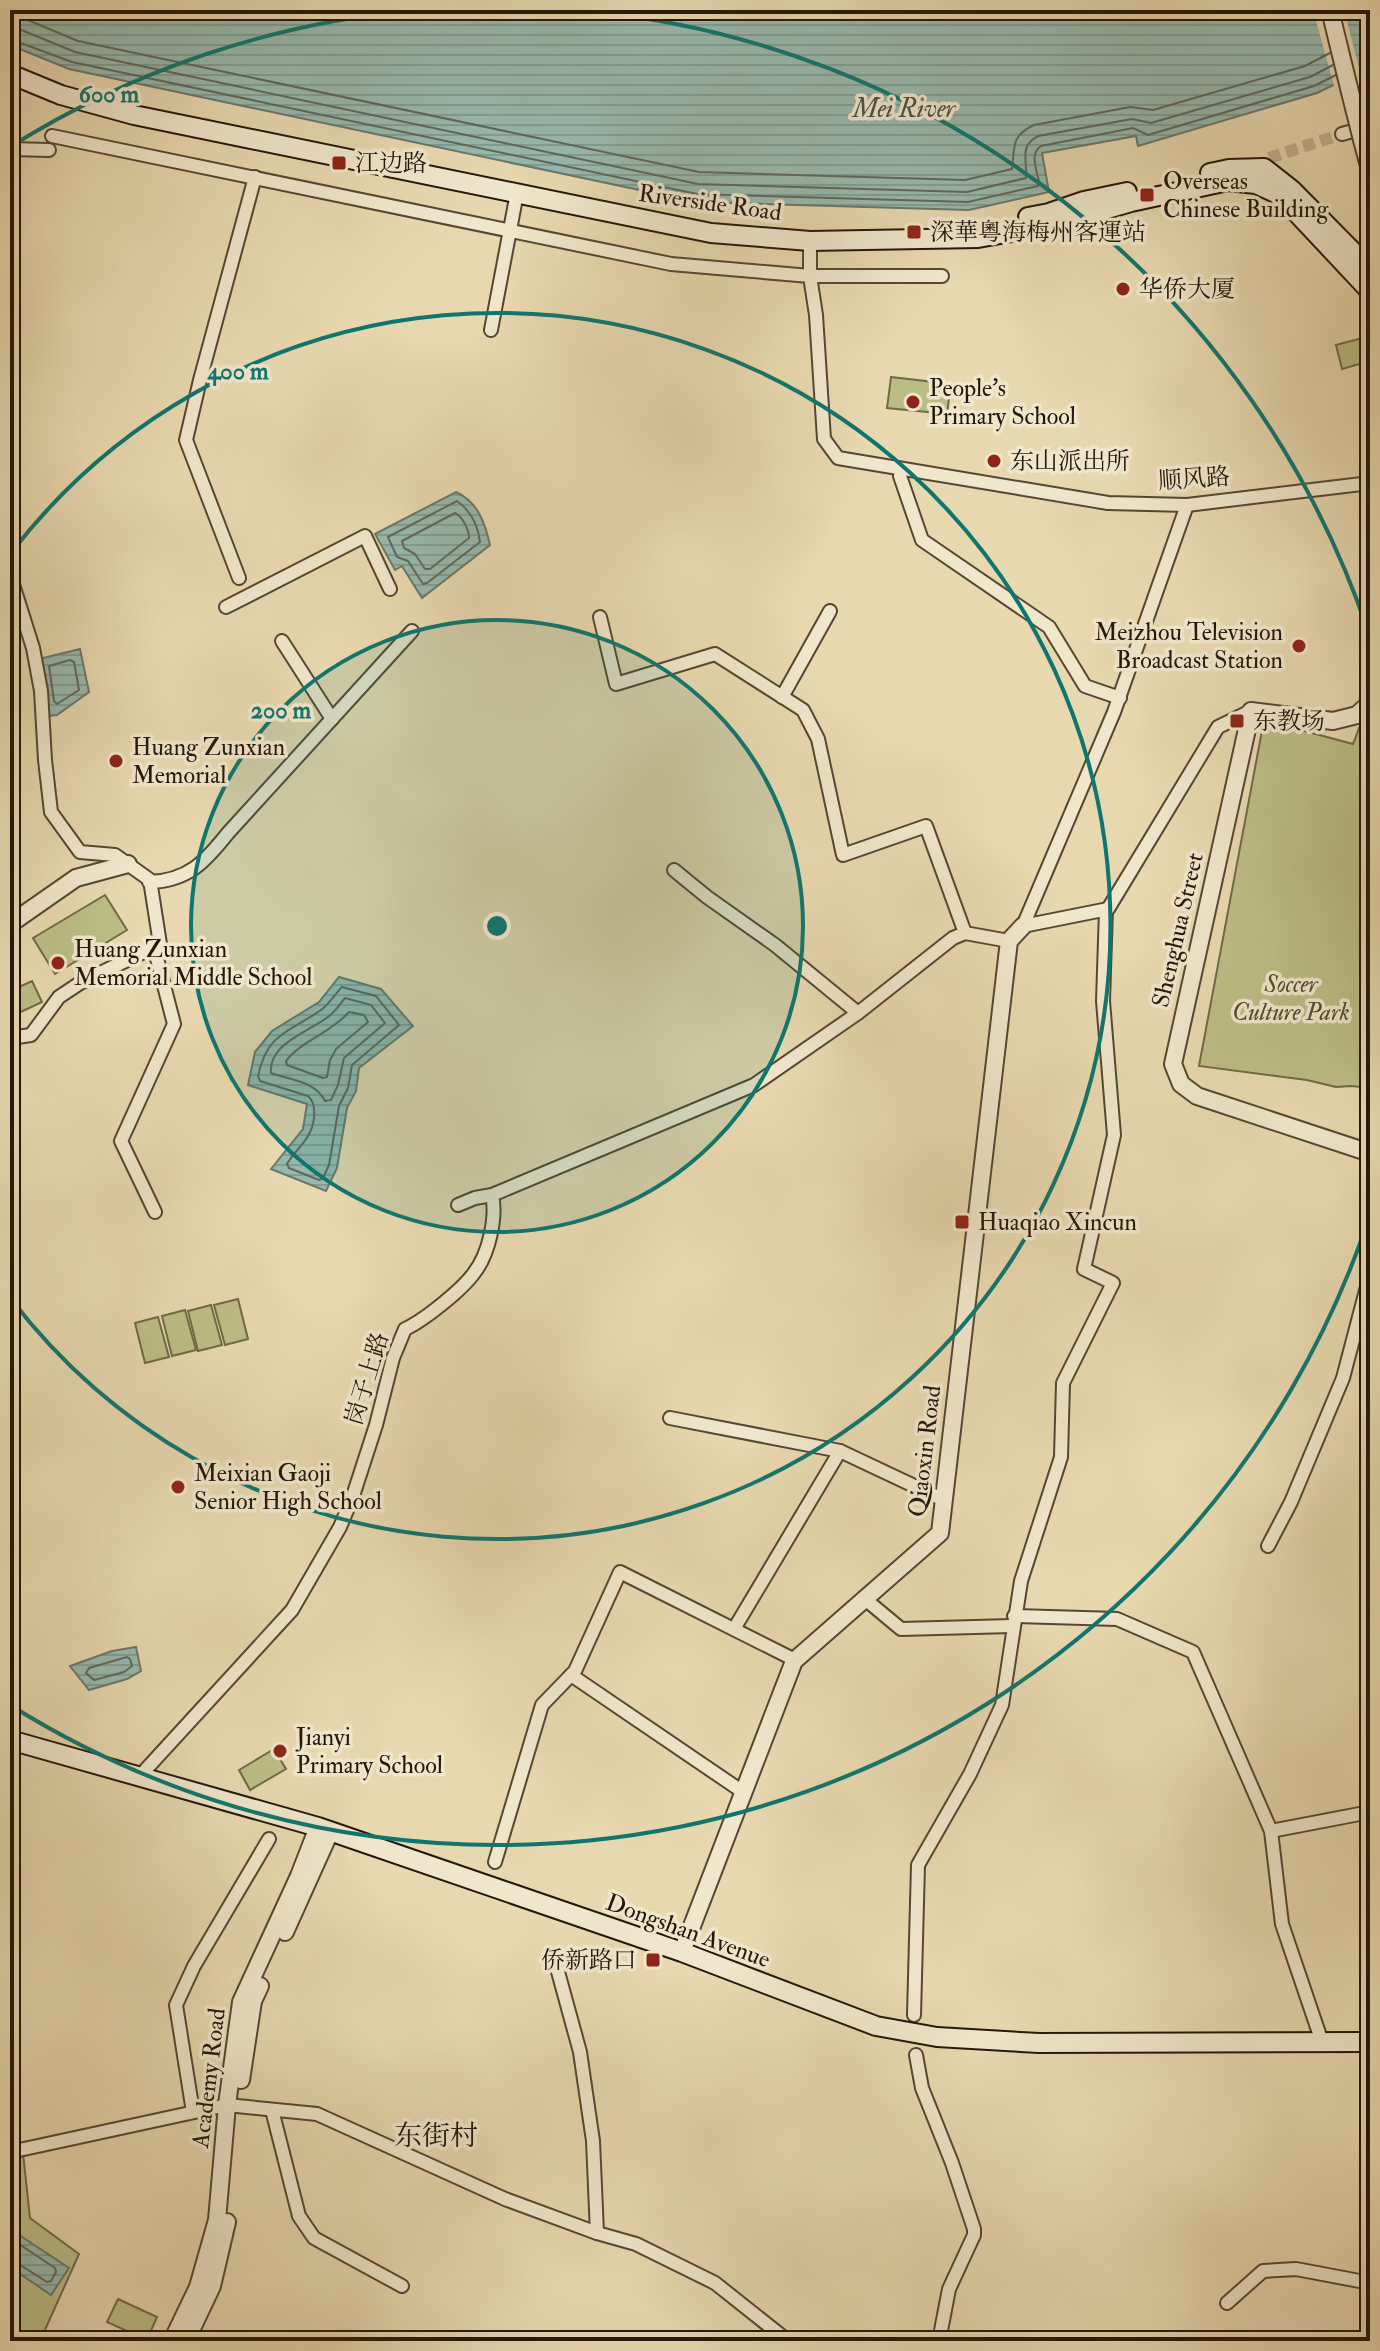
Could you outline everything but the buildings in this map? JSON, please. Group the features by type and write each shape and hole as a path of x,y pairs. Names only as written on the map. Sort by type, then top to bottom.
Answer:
{"main road":[{"name":"Riverside Road","path":"10,61 64,84 199,117 702,220 761,227 809,230 978,227 1229,169 1263,170"},
{"name":"Riverside Road","path":"10,74 61,95 134,115 711,233 810,241 978,238 1055,224 1263,170"},
{"path":"1263,170 1292,190 1367,263"},
{"path":"1263,170 1280,195 1370,291"},
{"name":"Dongshan Avenue","path":"10,1740 324,1830 682,1952 876,2026 937,2037 1039,2043 1370,2042"}],"street":[{"path":"1330,10 1366,133 1370,170"},
{"path":"1342,134 1366,133"},
{"path":"52,136 671,264 810,276 942,276"},
{"path":"10,149 49,150"},
{"path":"239,578 186,440 255,177"},
{"path":"491,330 517,193"},
{"name":"顺风路","path":"810,241 810,276 816,315 824,439 838,458 1108,503 1187,505 1370,483"},
{"path":"900,476 922,540 1049,627 1085,686 1120,698"},
{"path":"458,1205 492,1195 754,1085 858,1013 953,938 965,933 1009,941 1023,926 1120,698 1187,505"},
{"path":"226,607 365,536 390,589"},
{"path":"10,575 33,648 41,691 51,812 80,852 115,855 150,880 160,944 80,983 59,997 31,1035 10,1038"},
{"path":"782,697 830,611"},
{"path":"600,617 616,684 715,654 803,710 818,739 843,855 926,826 965,933"},
{"path":"149,882 169,880 207,860 412,631"},
{"path":"282,641 332,719"},
{"path":"914,2015 918,1865 970,1774 1002,1705 1021,1581 1061,1457 1063,1383 1113,1283 1084,1269 1114,1135 1103,1001 1106,910 1218,727 1251,711 1333,721 1357,715 1370,703"},
{"name":"Shenghua Street","path":"1251,711 1173,1064 1181,1084 1197,1096 1370,1153"},
{"path":"10,924 76,878 128,864"},
{"path":"674,870 775,945 858,1013"},
{"path":"1023,926 1106,910"},
{"name":"Qiaoxin Road","path":"682,1952 795,1660 940,1533 1009,941"},
{"path":"154,947 174,1024 121,1141 155,1212"},
{"name":"岗子上路","path":"139,1777 292,1610 340,1527 353,1496 393,1358 405,1329 439,1306 475,1273 489,1241 495,1209 492,1195"},
{"path":"1268,1546 1291,1502 1343,1378 1370,1275"},
{"path":"670,1418 840,1451 944,1500"},
{"path":"734,1629 840,1451"},
{"path":"495,1862 542,1705 575,1671 620,1572 795,1660"},
{"path":"865,1599 901,1629 1013,1621 1117,1619 1193,1652 1271,1831 1282,1924 1322,2042"},
{"path":"571,1675 743,1792"},
{"path":"1271,1831 1370,1812"},
{"name":"Academy Road","path":"172,2341 198,2287 217,2220 232,2106 241,2002 299,1876 324,1830"},
{"path":"193,2112 176,2005 194,1966 269,1839"},
{"path":"557,1968 580,2052 593,2141 597,2233"},
{"path":"916,2055 922,2088 974,2229 949,2289 939,2341"},
{"path":"10,2152 232,2106 317,2114 505,2199 636,2244 715,2283 788,2341"},
{"name":"Academy Road","path":"186,2341 212,2286 228,2221 232,2106"},
{"path":"272,2110 299,2216 314,2238 402,2286"},
{"path":"1227,2303 1263,2271 1296,2269 1370,2283"}],"green space":[{"path":"1370,336 1370,361 1342,369 1336,345"},
{"path":"891,377 951,384 947,414 887,408"},
{"name":"Soccer Culture Park","path":"1370,699 1370,1088 1336,1087 1307,1080 1199,1066 1264,720 1353,744"},
{"path":"105,895 127,930 55,974 33,938"},
{"path":"32,981 42,1002 10,1017 10,991"},
{"path":"238,1299 248,1339 225,1345 214,1305"},
{"path":"211,1305 222,1345 198,1351 188,1311"},
{"path":"185,1310 196,1350 172,1356 162,1316"},
{"path":"158,1317 169,1357 145,1363 135,1323"},
{"path":"274,1749 286,1769 250,1790 239,1770"},
{"path":"23,2153 30,2218 79,2254 40,2341 10,2328 10,2156"},
{"path":"118,2299 157,2317 147,2340 107,2322"}],"water":[{"name":"Mei River","path":"10,10 1370,10 1370,63 1360,72 1317,93 1138,146 1136,136 1042,153 1049,192 969,210 696,202 69,69 10,45"},
{"path":"456,492 470,501 479,514 490,545 422,598 402,566 395,570 375,534"},
{"path":"80,649 89,692 57,715 49,716 39,659"},
{"path":"339,977 381,989 413,1026 359,1068 356,1091 347,1108 337,1168 326,1191 271,1169 303,1129 307,1104 248,1085 255,1052 272,1031 319,1002"},
{"path":"136,1647 141,1671 127,1679 89,1690 70,1666 112,1651"},
{"path":"10,2229 69,2268 51,2295 10,2267"}],"pier":[{"path":"1313,10 1344,10 1361,75 1335,89"}],"tunnel":[{"path":"1269,158 1342,134"}],"place":[{"name":"江边路","path":"339,163"},
{"name":"Overseas Chinese Building","path":"1147,195"},
{"name":"深華粵海梅州客運站","path":"914,232"},
{"name":"华侨大厦","path":"1123,289"},
{"name":"People's Primary School","path":"913,402"},
{"name":"东山派出所","path":"994,461"},
{"name":"Meizhou Television Broadcast Station","path":"1299,646"},
{"name":"东教场","path":"1237,721"},
{"name":"Huang Zunxian Memorial","path":"116,761"},
{"name":"Huang Zunxian Memorial Middle School","path":"58,963"},
{"name":"Huaqiao Xincun","path":"962,1222"},
{"name":"Meixian Gaoji Senior High School","path":"178,1487"},
{"name":"Jianyi Primary School","path":"280,1751"},
{"name":"侨新路口","path":"653,1960"}],"district":[{"name":"东街村","path":"436,2136"}]}
